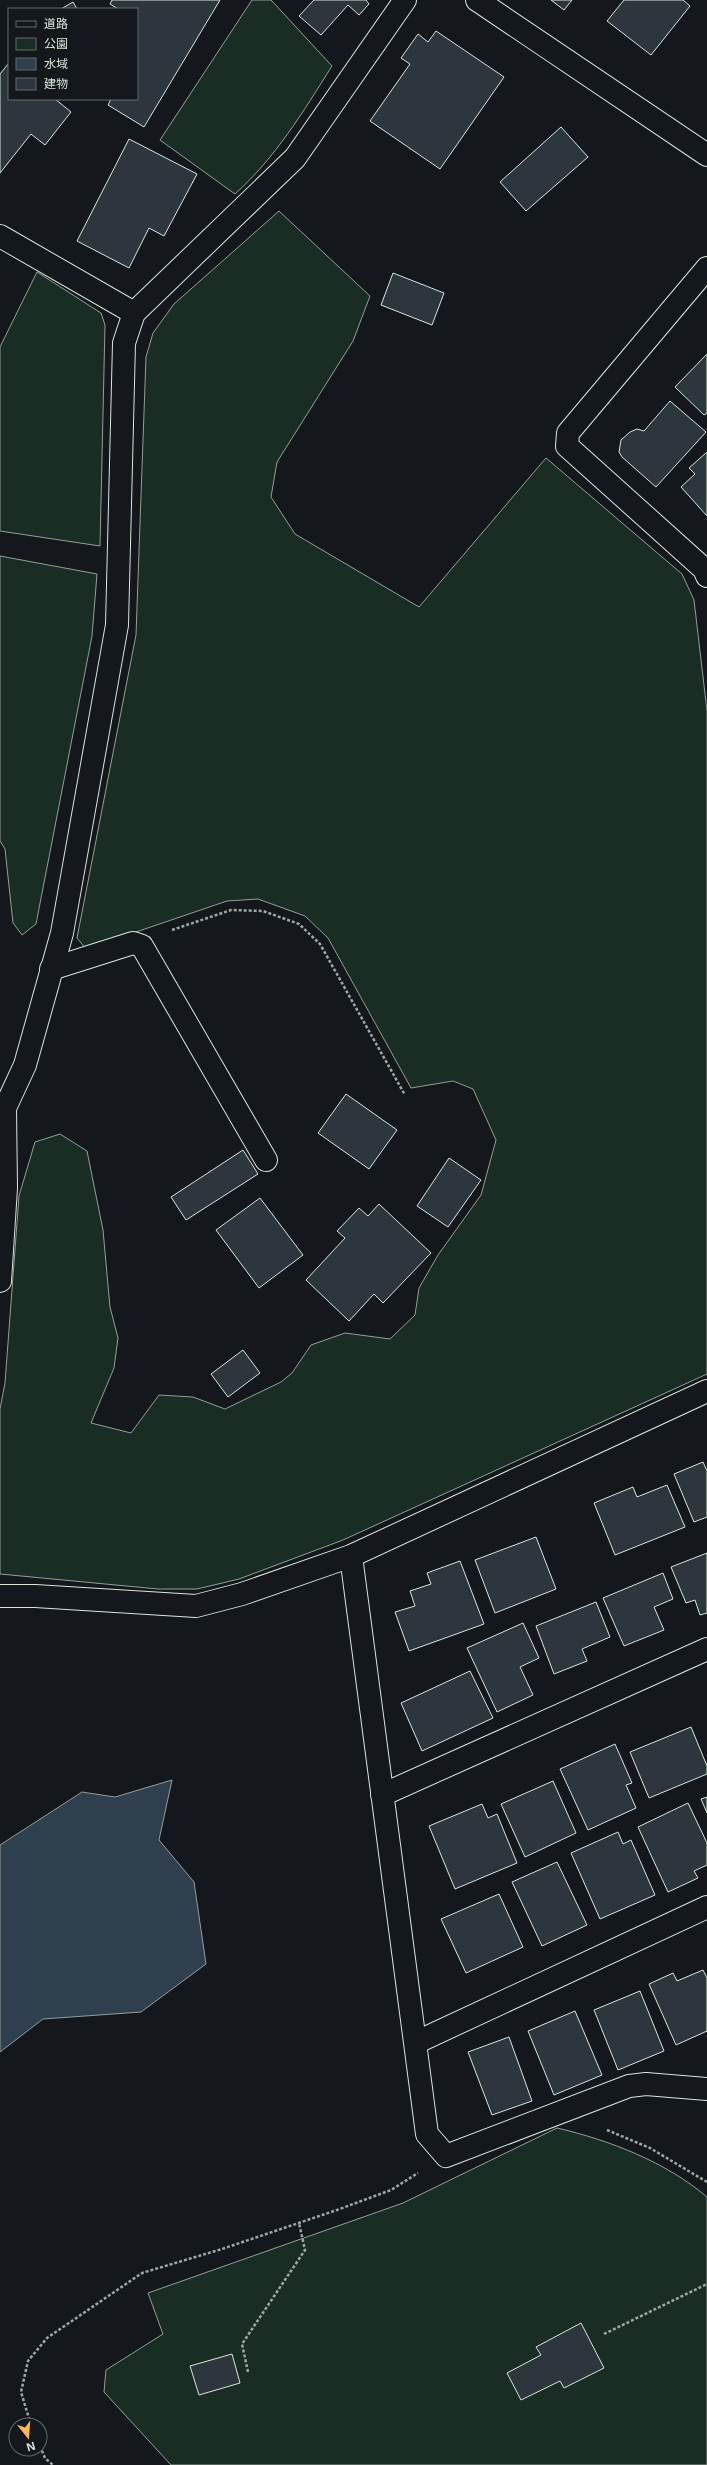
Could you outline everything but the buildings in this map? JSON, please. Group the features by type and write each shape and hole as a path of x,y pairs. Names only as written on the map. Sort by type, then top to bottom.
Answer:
{"street":[{"path":"0,1280 6,1188 3,1110 25,1065 62,933 117,626 124,343 134,313 295,158 405,0"},
{"path":"477,0 707,154"},
{"path":"0,236 134,313"},
{"path":"707,268 568,433 567,446 704,569 707,576"},
{"path":"51,969 133,943 142,946 266,1160"},
{"path":"0,1596 35,1596 196,1606 242,1594 351,1556 707,1391"},
{"path":"351,1556 426,2134 446,2156 629,2086 646,2084 707,2089"},
{"path":"382,1795 707,1649"},
{"path":"415,2042 707,1907"}],"path":[{"path":"133,943 231,910 263,911 299,924 320,944 405,1095"},
{"path":"574,2107 605,2130 650,2148 707,2182"},
{"path":"29,2417 21,2392 28,2361 47,2338 142,2273 299,2223 391,2190 446,2156"},
{"path":"248,2372 242,2344 305,2250 299,2223"},
{"path":"604,2334 707,2284"},
{"path":"45,2457 53,2465"}],"green space":[{"path":"252,0 271,0 332,66 276,149 250,180 235,194 160,140"},
{"path":"279,211 370,296 353,341 277,462 271,497 295,534 419,607 546,458 682,574 694,600 707,711 707,1374 343,1540 239,1579 197,1589 158,1589 0,1574 0,1409 5,1383 19,1196 35,1142 60,1134 87,1151 103,1230 110,1307 118,1338 114,1368 91,1423 131,1433 159,1395 193,1397 225,1409 281,1382 292,1373 311,1345 345,1333 390,1339 415,1315 419,1288 438,1255 481,1195 496,1140 473,1089 453,1081 411,1088 328,938 305,916 258,899 227,901 86,949 77,938 136,635 146,357 153,333 174,304"},
{"path":"37,272 101,313 105,325 100,546 0,531 0,347"},
{"path":"0,556 97,574 92,636 36,924 22,935 13,923 5,849 0,841"},
{"path":"557,2128 597,2139 636,2154 674,2173 707,2197 707,2465 171,2465 104,2392 106,2370 163,2334 148,2293 403,2203"}],"water":[{"path":"172,1780 159,1840 194,1882 206,1964 141,2012 43,2019 0,2052 0,1845 82,1792 115,1797"}]}
